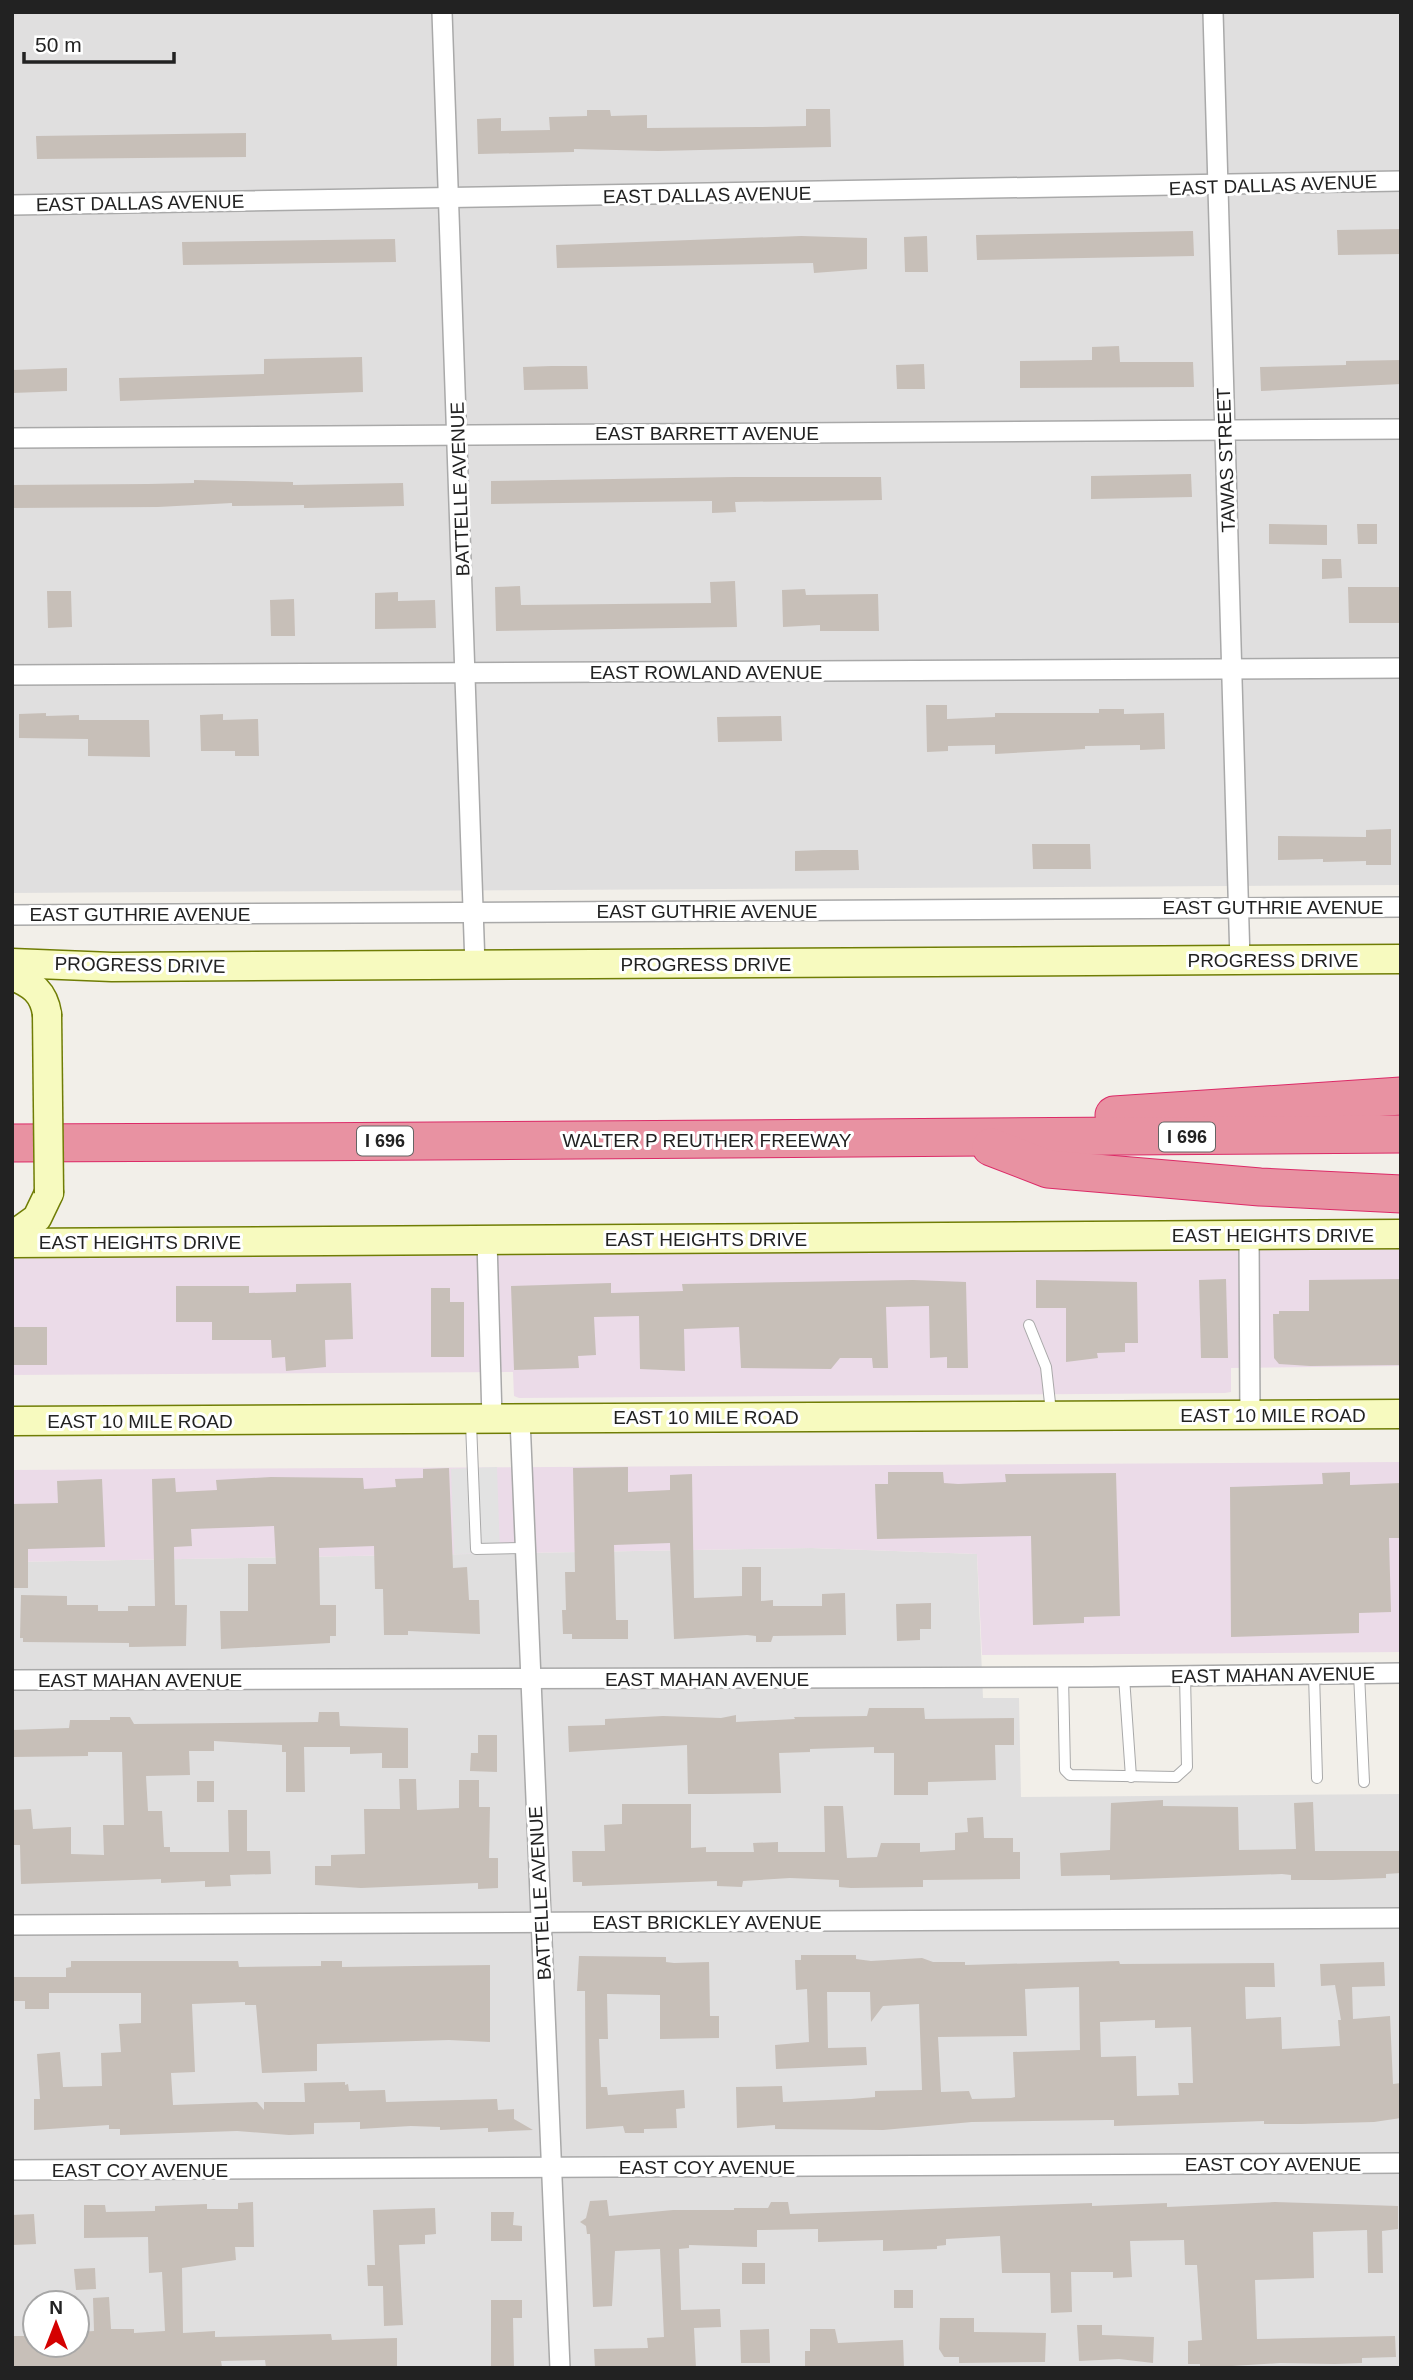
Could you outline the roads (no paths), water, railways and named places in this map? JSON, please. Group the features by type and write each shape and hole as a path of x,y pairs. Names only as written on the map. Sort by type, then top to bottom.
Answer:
{"highway":[{"path":"757,1138 1401,1096"},
{"name":"WALTER P REUTHER FREEWAY","path":"12,1143 757,1138 974,1140 1401,1134"},
{"path":"974,1140 1048,1169 1261,1187 1401,1194"}],"main road":[{"name":"PROGRESS DRIVE","path":"12,962 112,967 1401,958"},
{"path":"12,976 35,988 46,1003 49,1193 37,1218 12,1236"},
{"name":"EAST HEIGHTS DRIVE","path":"12,1243 1401,1234"},
{"name":"EAST 10 MILE ROAD","path":"12,1422 1401,1414"}],"street":[{"name":"BATTELLE AVENUE","path":"442,12 475,965"},
{"name":"TAWAS STREET","path":"1213,12 1240,961"},
{"name":"EAST DALLAS AVENUE","path":"12,205 1218,187 1401,181"},
{"name":"EAST BARRETT AVENUE","path":"12,438 1401,429"},
{"name":"EAST ROWLAND AVENUE","path":"12,676 1401,668"},
{"name":"EAST GUTHRIE AVENUE","path":"12,915 1401,907"},
{"path":"1249,1235 1250,1415"},
{"path":"482,1419 487,1240"},
{"name":"BATTELLE AVENUE","path":"520,1419 560,2368"},
{"name":"EAST MAHAN AVENUE","path":"12,1680 1124,1677 1401,1673"},
{"name":"EAST BRICKLEY AVENUE","path":"12,1925 1401,1918"},
{"name":"EAST COY AVENUE","path":"12,2170 1401,2163"}],"lane":[{"path":"1029,1325 1046,1367 1051,1416"},
{"path":"482,1419 475,1549 526,1548"},
{"path":"1359,1673 1364,1782"},
{"path":"1314,1674 1317,1779"},
{"path":"1063,1677 1065,1770 1070,1775 1176,1777 1187,1767 1185,1676"},
{"path":"1124,1677 1131,1777"}]}
